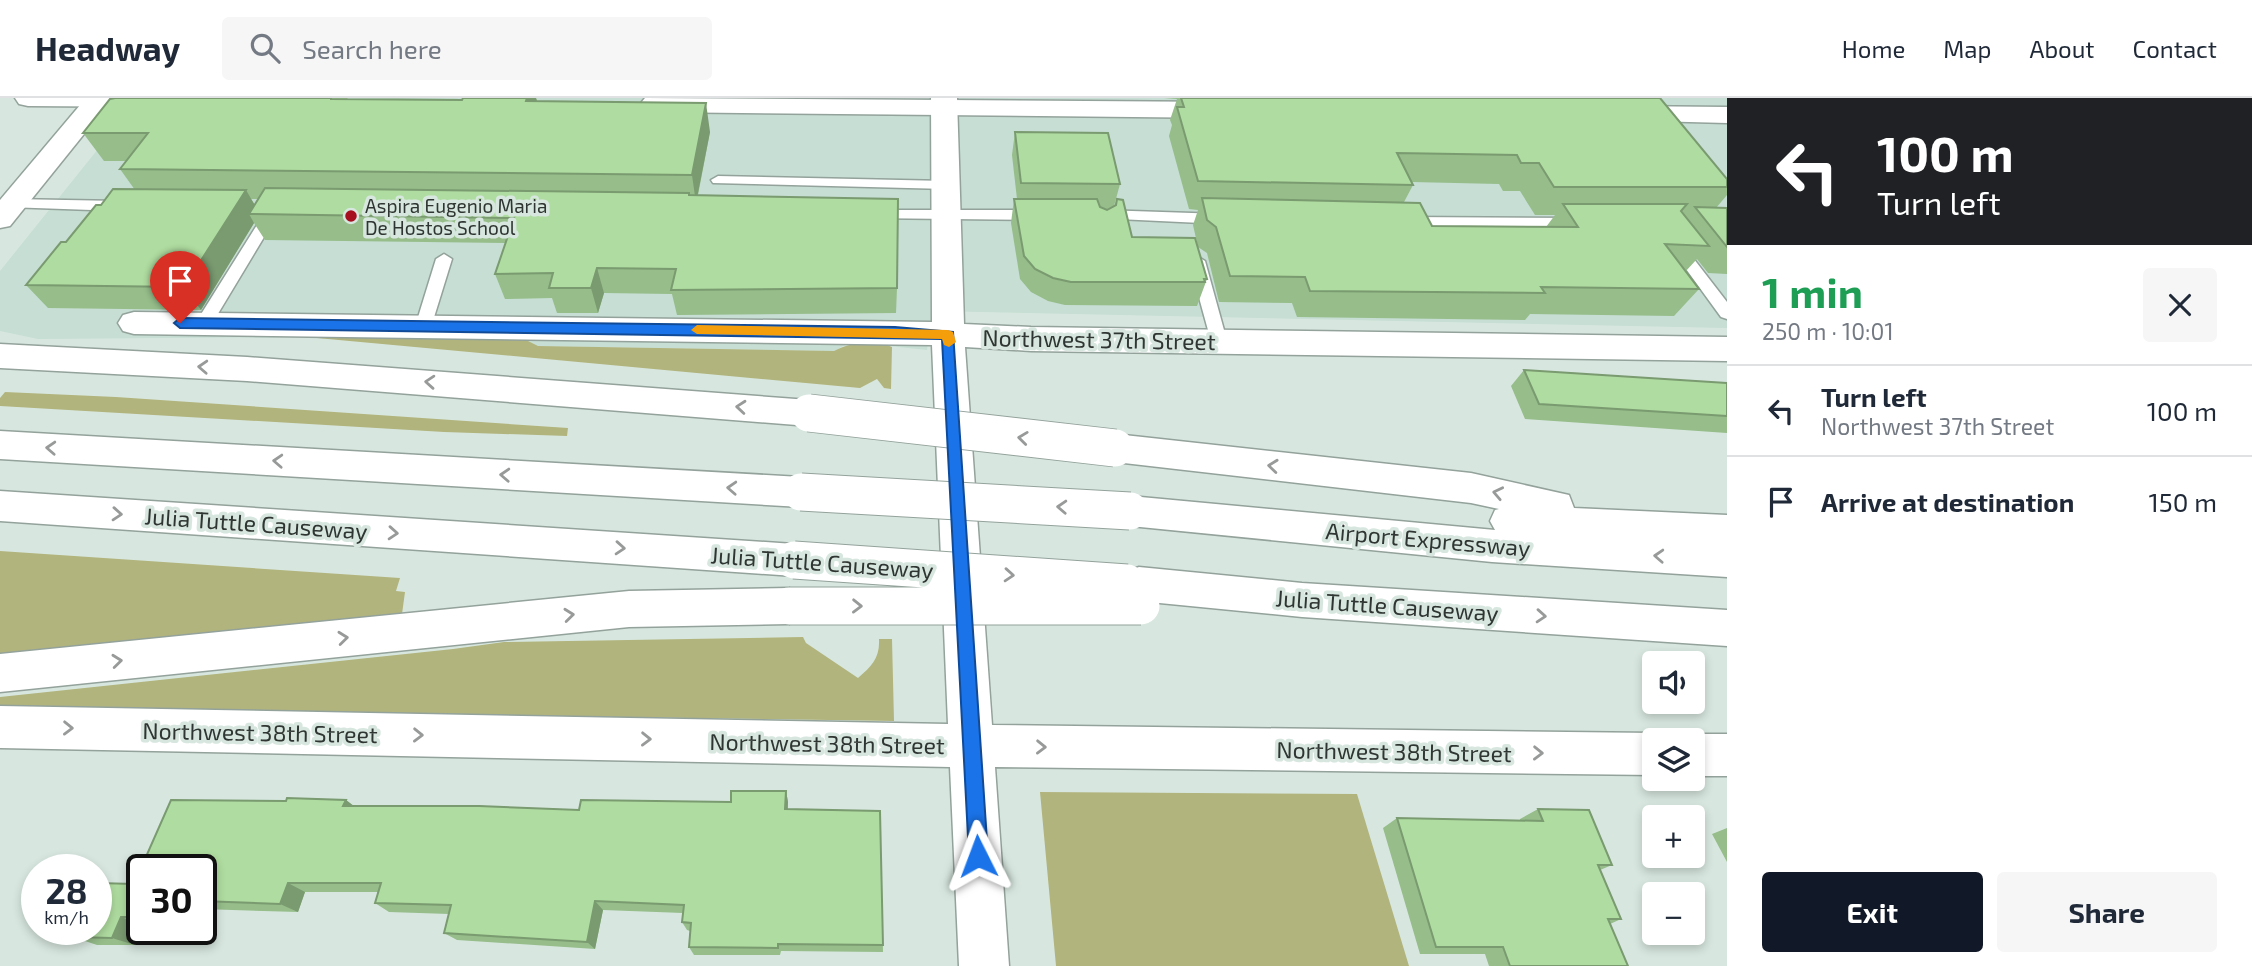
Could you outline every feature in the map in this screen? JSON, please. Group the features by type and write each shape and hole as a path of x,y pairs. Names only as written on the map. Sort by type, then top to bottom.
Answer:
{"main road":[{"path":"28,98 195,100"},
{"path":"6,211 99,98"},
{"path":"944,102 948,335 984,966"},
{"path":"622,104 944,102 1254,110"},
{"path":"1595,114 1678,122 1727,115"},
{"name":"Northwest 37th Street","path":"134,323 895,332 1031,339 1727,349"},
{"path":"0,356 247,369 809,413 1472,488 1661,528"},
{"path":"0,445 1130,511 1727,531"},
{"name":"Julia Tuttle Causeway","path":"0,506 794,560 1140,595 1302,600 1727,628"},
{"name":"Airport Expressway","path":"1130,511 1492,546 1727,561"},
{"path":"0,673 629,609 1140,595"},
{"name":"Northwest 38th Street","path":"0,727 973,746 1642,754"},
{"path":"1705,755 1727,755"}],"lane":[{"path":"718,180 947,184"},
{"path":"6,211 102,211 132,206"},
{"path":"204,323 275,208"},
{"path":"851,215 1059,215"},
{"path":"1096,219 1239,219"},
{"path":"1387,222 1588,223"},
{"path":"1669,236 1727,313"},
{"path":"1196,254 1219,341"},
{"path":"423,327 444,258"}],"shaded area":[{"path":"139,98 1727,98 1727,328 932,311 927,350 851,342 834,351 537,346 524,339 38,339 0,331 0,271"}],"green space":[{"path":"306,337 524,339 538,346 834,351 855,343 870,342 892,347 891,389 884,388 877,379 860,388"},
{"path":"5,392 568,428 567,436 444,432 0,406 0,398"},
{"path":"0,551 400,578 396,591 405,592 402,614 0,654"},
{"path":"803,637 806,643 858,678 874,661 879,639 892,639 894,721 0,708 0,697 504,642"},
{"path":"1040,792 1357,794 1409,966 1056,966"}],"building":[{"path":"527,98 526,101 706,103 692,175 120,169 148,133 83,133 110,99"},
{"path":"1181,98 1660,98 1727,179 1727,187 1554,187 1539,163 1521,163 1517,155 1397,153 1413,185 1198,181 1177,107 1184,107"},
{"path":"1015,132 1108,133 1120,184 1021,183"},
{"path":"265,188 689,193 898,199 897,288 671,290 676,269 597,268 591,288 549,288 553,273 495,274 514,218 249,214"},
{"path":"113,189 246,190 184,287 26,285 61,242 66,242 96,205 101,205"},
{"path":"1202,198 1420,203 1432,226 1578,227 1563,204 1687,204 1681,211 1709,246 1665,244 1699,289 1541,287 1545,293 1310,291 1305,277 1230,276 1216,227 1207,220"},
{"path":"1014,199 1097,199 1100,207 1107,210 1116,205 1117,199 1123,200 1132,237 1195,238 1207,279 1204,279 1205,282 1071,282 1053,278 1035,269 1024,256"},
{"path":"1695,207 1727,208 1727,247"},
{"path":"1524,370 1727,383 1727,416 1539,404"},
{"path":"731,791 786,791 785,809 880,811 883,945 689,947 691,923 682,922 684,905 595,901 587,942 444,933 451,905 375,903 381,883 288,883 280,904 217,902 217,854 147,854 171,800 286,801 287,798 346,800 343,806 479,806 579,810 581,800 731,802"},
{"path":"1538,809 1589,810 1612,865 1598,865 1621,919 1608,919 1628,966 1510,966 1503,947 1436,947 1397,818 1543,821"},
{"path":"112,883 126,884 126,917 121,917 112,938"}],"slow traffic":[{"path":"697,330 899,332 948,335 949,342"}],"place":[{"name":"Aspira Eugenio Maria De Hostos School","path":"351,216"}],"route":[{"path":"180,323 895,332 948,335 978,856"}]}
